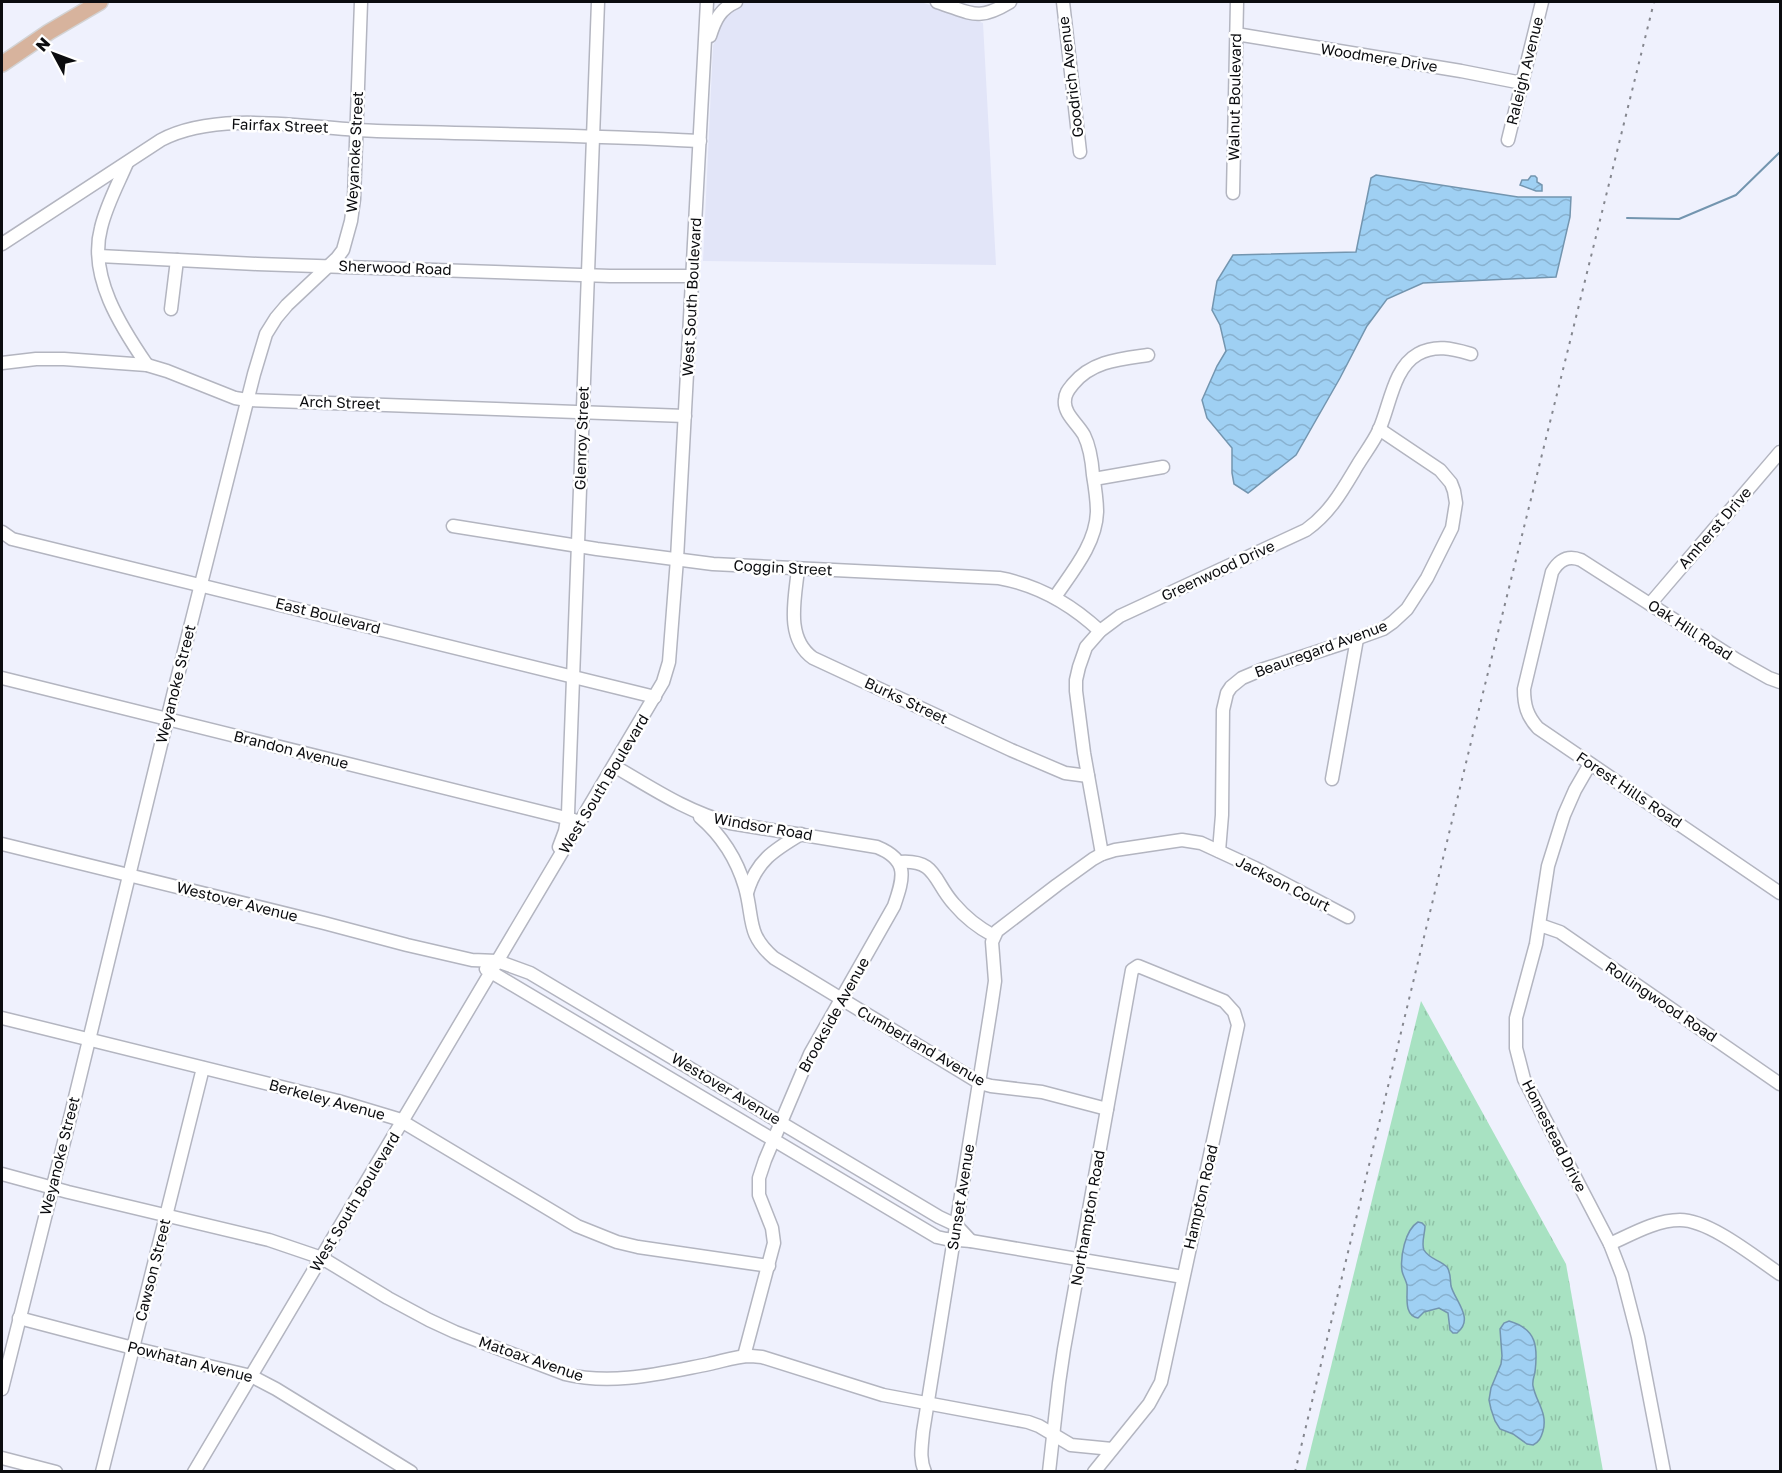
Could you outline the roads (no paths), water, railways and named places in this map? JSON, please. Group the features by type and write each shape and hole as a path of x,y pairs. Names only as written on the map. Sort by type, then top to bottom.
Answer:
{"main road":[{"path":"2,64 49,32 100,2"}],"street":[{"name":"Weyanoke Street","path":"2,1389 247,400 266,334 286,305 343,250 351,221 354,199 361,2"},
{"name":"Glenroy Street","path":"550,873 568,818 598,2"},
{"name":"West South Boulevard","path":"194,1472 663,682 669,662 677,559 707,2"},
{"path":"705,48 719,15 726,7 736,2"},
{"path":"937,2 967,13 977,14 995,11 1010,2"},
{"name":"Goodrich Avenue","path":"1063,2 1080,152"},
{"name":"Walnut Boulevard","path":"1233,194 1237,2"},
{"name":"Raleigh Avenue","path":"1508,140 1542,2"},
{"name":"Woodmere Drive","path":"1236,34 1522,83"},
{"name":"Fairfax Street","path":"2,244 168,135 199,126 252,123 700,141"},
{"path":"127,162 102,224 99,256 104,287 110,301 147,365"},
{"name":"Sherwood Road","path":"99,256 257,264 588,275 692,276"},
{"path":"171,309 177,260"},
{"name":"Greenwood Drive","path":"1102,854 1076,691 1078,667 1086,647 1100,631 1120,616 1306,530 1318,522 1334,505 1379,429 1398,374 1410,359 1437,347 1471,354"},
{"path":"1055,597 1082,557 1093,532 1097,512 1088,443 1065,408 1064,401 1068,389 1085,372 1109,361 1148,355"},
{"name":"Arch Street","path":"2,363 36,359 64,359 147,365 247,400 685,416"},
{"name":"Beauregard Avenue","path":"1219,852 1222,815 1223,710 1227,693 1238,681 1261,670 1357,639 1383,629 1393,622 1407,609 1427,578 1452,528 1455,518 1454,491 1445,475 1411,449 1379,429"},
{"name":"Amherst Drive","path":"1650,604 1780,452"},
{"path":"1094,479 1163,467"},
{"name":"Coggin Street","path":"453,526 713,564 999,578 1029,586 1055,597 1072,607 1100,631"},
{"name":"East Boulevard","path":"2,532 12,539 655,697"},
{"name":"Oak Hill Road","path":"1531,660 1552,572 1563,560 1575,558 1737,660 1780,682"},
{"name":"Burks Street","path":"798,569 795,631 798,641 813,658 1011,750 1065,773 1088,776"},
{"path":"1332,779 1357,639"},
{"name":"Forest Hills Road","path":"1531,660 1524,689 1524,701 1529,716 1538,728 1780,893"},
{"name":"Brandon Avenue","path":"2,678 581,822"},
{"name":"Homestead Drive","path":"1590,764 1575,790 1555,842 1544,887 1540,925 1516,1018 1515,1048 1524,1079 1610,1244 1622,1275 1638,1337 1664,1472"},
{"name":"Windsor Road","path":"614,766 680,805 730,824 877,847 888,851 897,858 898,862"},
{"name":"Cumberland Avenue","path":"695,812 707,822 727,847 739,870 747,894 756,940 774,958 980,1083 1042,1092 1107,1109"},
{"path":"747,894 753,876 763,861 772,852 801,834"},
{"path":"898,862 920,862 931,871 953,904 982,930 994,936 1004,926 1102,854 1182,840 1201,843 1219,852"},
{"name":"Westover Avenue","path":"2,844 494,967 530,973 956,1225 971,1241"},
{"name":"Jackson Court","path":"1219,852 1255,868 1348,917"},
{"name":"Brookside Avenue","path":"744,1356 774,1243 758,1187 762,1169 810,1054 894,906 901,872 898,862"},
{"name":"Rollingwood Road","path":"1540,925 1560,932 1780,1084"},
{"name":"Sunset Avenue","path":"925,1472 921,1454 928,1404 995,981 994,936"},
{"name":"Westover Avenue","path":"494,967 521,988 773,1141 937,1237 1183,1277"},
{"name":"Northampton Road","path":"1050,1472 1059,1383 1132,970 1135,967"},
{"name":"Hampton Road","path":"1094,1472 1149,1404 1161,1382 1238,1024 1230,1006 1224,1001 1150,970 1135,967"},
{"name":"Berkeley Avenue","path":"2,1018 338,1101 403,1122 577,1226 617,1242 769,1266"},
{"path":"678,1083 689,1067"},
{"name":"Cawson Street","path":"102,1472 204,1068"},
{"name":"Matoax Avenue","path":"2,1174 269,1240 322,1258 388,1298 455,1332 581,1378 612,1380 744,1356 762,1357 875,1393 1028,1422 1071,1445 1112,1449"},
{"path":"857,1190 867,1174"},
{"path":"1610,1244 1653,1225 1679,1220 1687,1221 1710,1228 1780,1274"},
{"name":"Powhatan Avenue","path":"19,1318 251,1376 411,1472"},
{"path":"2,1458 56,1472"}],"water":[{"path":"1376,175 1518,197 1571,197 1570,217 1556,277 1423,283 1387,299 1367,326 1296,455 1248,493 1234,484 1232,448 1207,418 1202,400 1226,351 1220,325 1212,310 1217,281 1233,255 1356,252 1371,178"},
{"path":"1531,176 1537,178 1537,182 1542,185 1542,191 1520,185 1522,180 1528,180"},
{"path":"1418,1222 1425,1226 1424,1250 1447,1267 1449,1272 1453,1292 1464,1316 1462,1328 1457,1333 1450,1330 1448,1313 1439,1308 1424,1312 1418,1318 1413,1316 1408,1309 1407,1285 1402,1271 1402,1259 1407,1237"},
{"path":"1509,1321 1525,1329 1534,1340 1536,1363 1533,1384 1543,1413 1544,1425 1541,1438 1533,1445 1500,1429 1495,1421 1489,1400 1491,1388 1501,1364 1500,1329 1504,1323"}],"waterway":[{"path":"1627,218 1679,219 1736,195 1780,152"}],"railway":[{"path":"1295,1472 1479,709 1654,2"}]}
